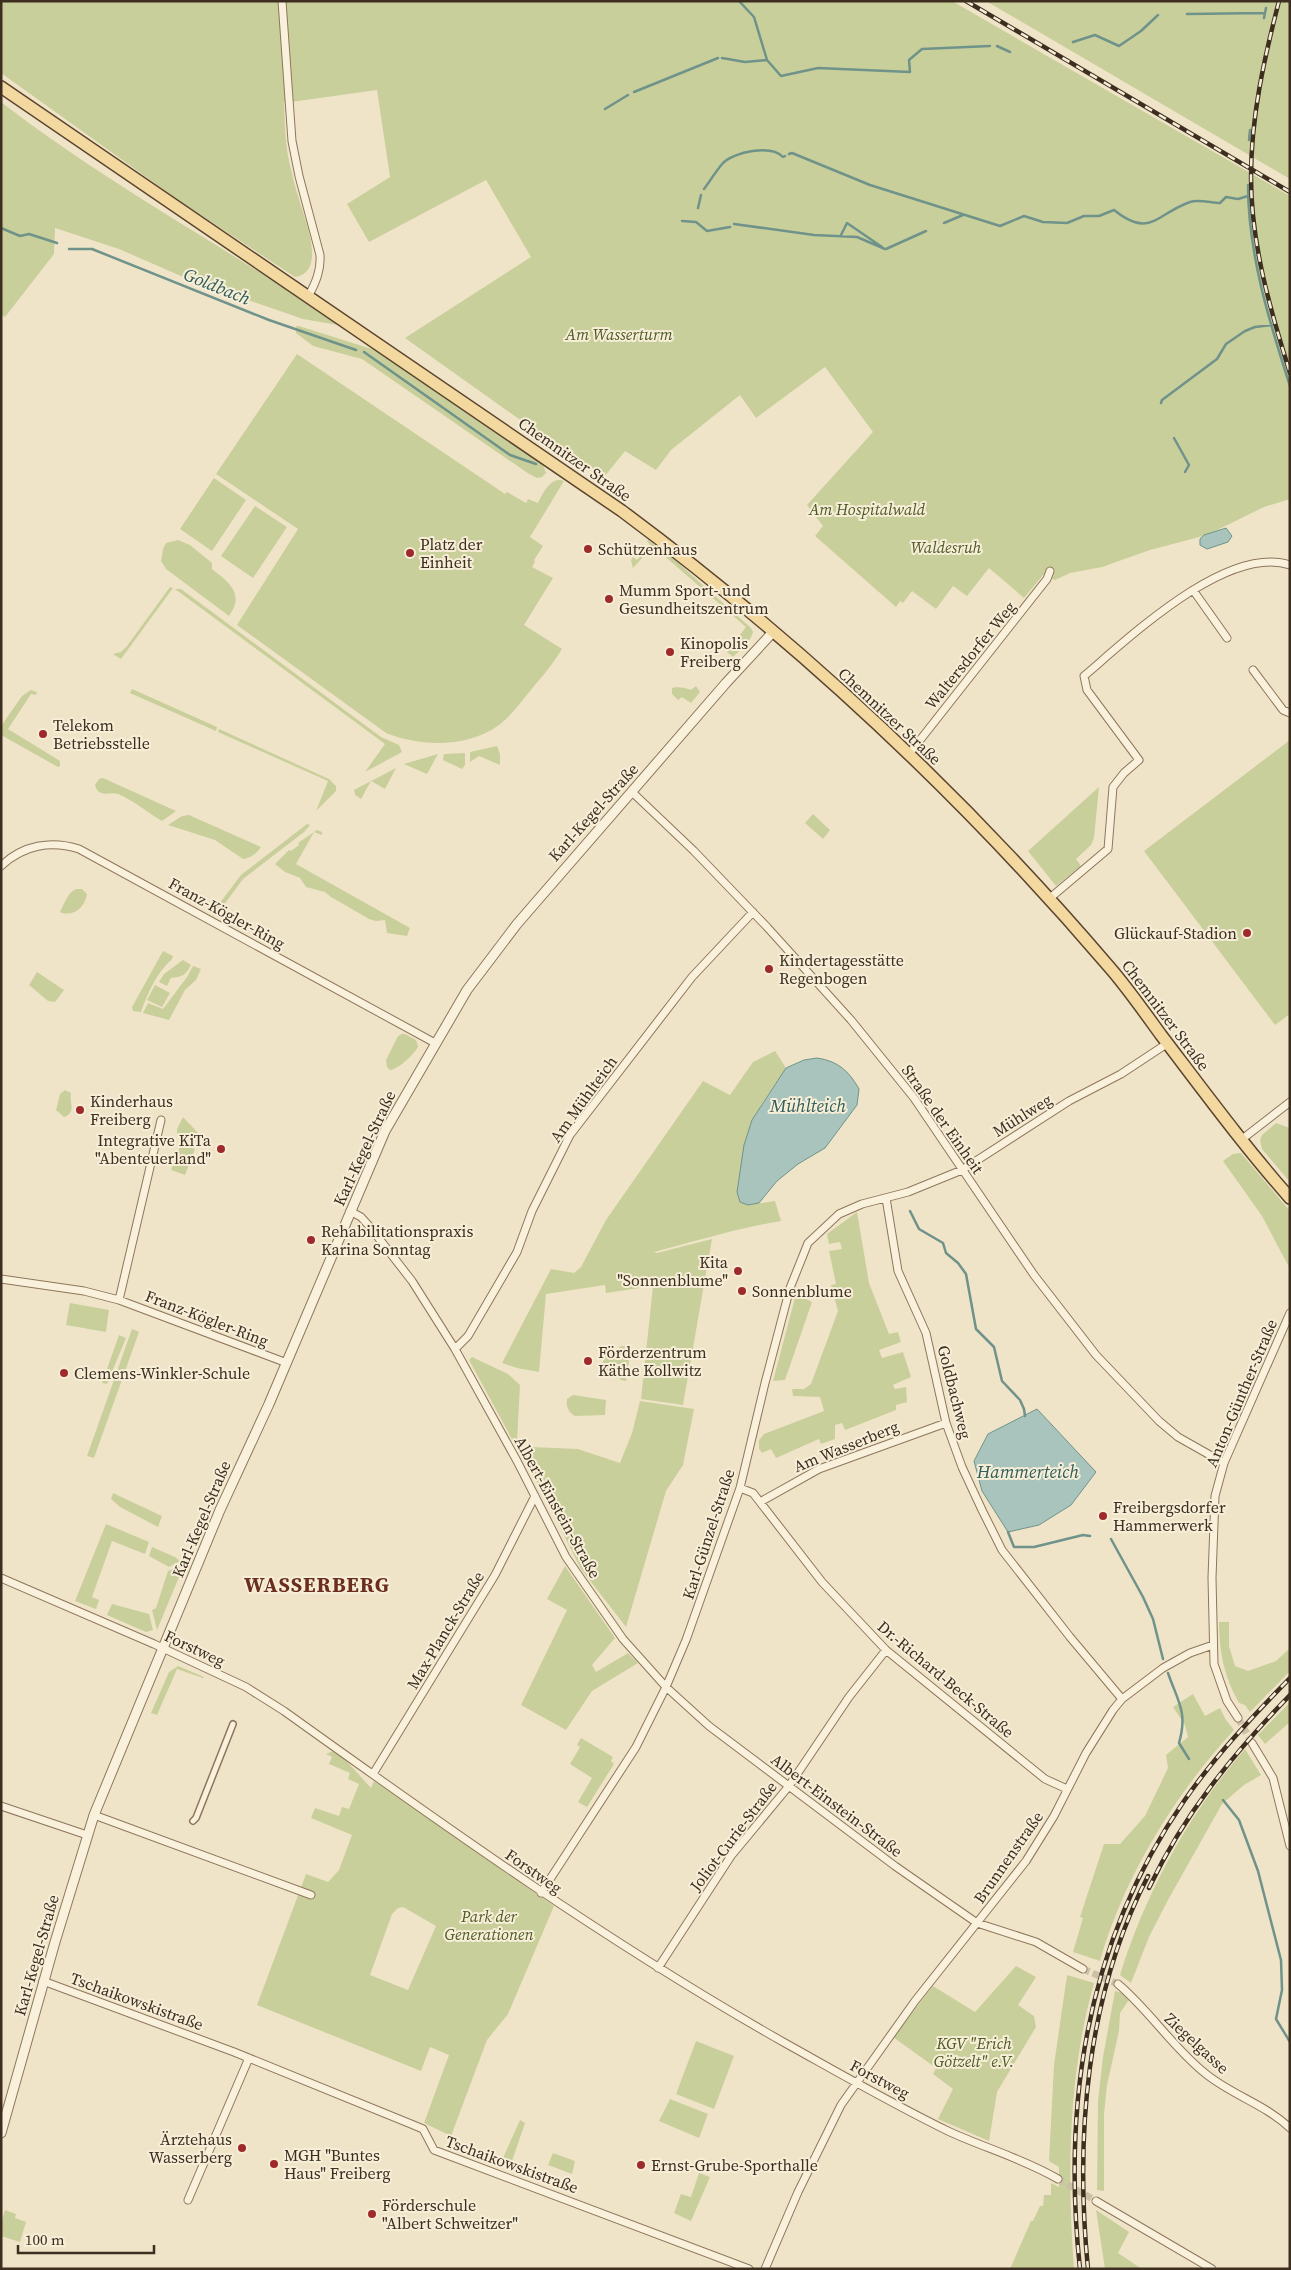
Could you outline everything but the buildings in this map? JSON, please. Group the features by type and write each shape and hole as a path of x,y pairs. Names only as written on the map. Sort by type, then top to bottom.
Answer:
{"main road":[{"name":"Chemnitzer Straße","path":"1,87 309,295 664,541 773,632 909,754 1050,898 1113,971 1241,1140 1290,1198"}],"street":[{"path":"282,1 292,141 321,265 309,295"},
{"path":"1050,898 1108,849 1112,787 1139,760 1087,690 1084,676 1154,616 1193,590 1217,577 1262,562 1278,561 1290,565"},
{"name":"Waltersdorfer Weg","path":"909,754 1008,630 1047,579 1050,571"},
{"path":"1193,590 1228,638"},
{"name":"Karl-Kegel-Straße","path":"1,2133 43,1981 94,1815 223,1505 385,1131 471,984 517,924 706,705 773,632"},
{"path":"1252,670 1282,710 1290,713"},
{"name":"Straße der Einheit","path":"632,792 753,912 856,1027 914,1098 1051,1298 1096,1355 1159,1422 1178,1437 1224,1463"},
{"name":"Franz-Kögler-Ring","path":"1,866 15,854 37,846 60,844 79,849 435,1043"},
{"name":"Am Mühlteich","path":"455,1349 468,1336 517,1252 532,1211 570,1135 692,977 753,912"},
{"name":"Mühlweg","path":"886,1198 908,1192 962,1170 1069,1101 1121,1074 1168,1043"},
{"path":"1241,1140 1290,1102"},
{"path":"118,1300 161,1120"},
{"name":"Goldbachweg","path":"886,1198 898,1271 926,1333 946,1423 962,1467 1002,1550 1070,1637 1122,1699"},
{"name":"Karl-Günzel-Straße","path":"542,1893 636,1747 666,1687 705,1589 740,1488 790,1288 802,1255 808,1243 839,1214 886,1198"},
{"name":"Albert-Einstein-Straße","path":"350,1211 361,1217 412,1281 455,1349 566,1557 610,1622 666,1687 709,1726 895,1866 977,1923"},
{"name":"Franz-Kögler-Ring","path":"1,1279 84,1291 118,1300 286,1363"},
{"name":"Anton-Günther-Straße","path":"1238,1718 1218,1679 1213,1645 1216,1496 1224,1463 1290,1313"},
{"name":"Am Wasserberg","path":"760,1502 820,1469 946,1423"},
{"name":"Dr.-Richard-Beck-Straße","path":"740,1488 753,1493 791,1545 822,1582 886,1650 1045,1778 1067,1789"},
{"name":"Max-Planck-Straße","path":"373,1774 495,1575 535,1496"},
{"name":"Forstweg","path":"1,1578 246,1686 542,1893 658,1968 783,2042 953,2133 1041,2169 1058,2179"},
{"name":"Brunnenstraße","path":"766,2269 841,2104 916,2001 1030,1854 1054,1816 1098,1732 1122,1699 1163,1668 1190,1653 1213,1645"},
{"name":"Joliot-Curie-Straße","path":"658,1968 731,1856 789,1786 849,1697 886,1650"},
{"path":"193,1821 196,1818 233,1724"},
{"path":"1252,1743 1273,1778 1290,1846"},
{"path":"1281,1808 1290,1804"},
{"path":"1,1806 88,1835"},
{"path":"94,1815 311,1896"},
{"path":"977,1923 1036,1942 1083,1969"},
{"name":"Tschaikowskistraße","path":"43,1981 249,2058 423,2129 434,2150 749,2269"},
{"name":"Ziegelgasse","path":"1118,1984 1134,1998 1149,2017 1206,2074 1290,2128"},
{"path":"188,2200 249,2058"},
{"path":"1096,2201 1212,2269"}],"green space":[{"path":"1,1 952,1 1290,196 1290,499 1264,507 1207,535 1150,550 1102,567 1070,573 1055,580 1043,575 1024,598 989,568 967,596 953,586 936,609 912,591 903,603 900,601 896,607 815,536 823,526 807,505 873,432 825,367 756,418 740,395 671,450 656,470 625,451 605,476 540,434 405,338 531,257 486,180 369,242 347,204 390,177 377,90 284,103 288,154 309,231 312,255 310,265 305,273 295,277 181,202 1,73"},
{"path":"986,1 1290,1 1290,179"},
{"path":"1,102 83,161 296,295 338,323 338,325 303,319 190,280 119,249 55,228 54,254 5,317 1,314"},
{"path":"296,326 375,350 542,462 546,473 542,477 537,478 529,474 362,359 313,346 296,333"},
{"name":"Platz der Einheit","path":"297,354 505,494 507,492 526,503 528,499 538,503 551,483 559,480 564,481 530,537 543,546 532,567 553,578 524,625 562,649 547,671 511,713 499,725 486,733 458,741 429,743 400,738 386,733 237,625 298,529 216,474"},
{"path":"214,478 246,500 212,551 180,529"},
{"path":"255,506 287,527 253,578 221,556"},
{"path":"178,540 190,545 212,563 212,569 233,589 235,595 234,608 229,616 166,569 161,561 163,549 166,543"},
{"path":"648,540 676,561 751,628 753,632 750,639 733,657 727,652 746,627 653,546 633,568 631,560 633,557 637,560 650,545"},
{"path":"170,587 173,588 121,659 113,654 121,652 127,646"},
{"path":"175,589 181,589 381,737 399,745 402,752 365,772 385,744"},
{"path":"696,686 700,692 691,703 682,697 678,700 672,694 672,688 677,687 691,690"},
{"path":"132,689 217,727 216,731 130,693"},
{"path":"31,690 37,692 36,695 31,694 8,729 60,761 60,766 58,767 1,735 1,726 22,696"},
{"path":"219,729 329,779 336,786 336,791 316,811 328,781 218,732"},
{"name":"Glückauf-Stadion","path":"1290,740 1290,1014 1275,1025 1144,851"},
{"path":"497,746 500,754 500,765 479,756 470,762 470,752"},
{"path":"465,753 465,765 462,769 443,760 444,754"},
{"path":"438,754 427,774 404,764"},
{"path":"396,768 385,789 371,781"},
{"path":"103,778 176,811 162,821 118,794 99,792 95,785 99,779"},
{"path":"371,781 361,799 355,795 354,790"},
{"path":"1099,787 1094,838 1091,845 1076,859 1081,866 1056,886 1028,851"},
{"path":"813,814 830,830 823,839 805,823"},
{"path":"189,815 261,847 254,855 243,859 215,840 168,825 182,816"},
{"path":"307,824 310,825 304,832 243,879 217,914 213,916 213,912 241,875"},
{"path":"317,830 322,832 322,835 314,832"},
{"path":"314,832 296,864 410,928 407,936 387,933 385,920 376,921 369,919 325,892 306,887 300,878 285,872 275,864 289,850 291,851 299,845 298,843"},
{"path":"76,889 82,889 87,894 82,906 72,913 60,912 68,895"},
{"path":"163,951 173,956 172,959 153,984 141,1012 133,1011 132,1007"},
{"path":"183,960 191,965 185,973 171,978 167,986 159,982 164,974"},
{"path":"193,966 201,969 196,980 185,990 169,1020 143,1013 148,1003 163,1009"},
{"path":"37,972 64,990 55,1002 48,1001 29,985"},
{"path":"155,985 170,993 162,1007 147,1000"},
{"path":"402,1034 416,1040 418,1047 406,1061 390,1070 387,1067 386,1060 398,1036"},
{"path":"775,1051 786,1068 761,1105 748,1205 775,1201 781,1221 733,1231 654,1252 657,1253 712,1239 683,1405 641,1399 653,1286 606,1293 605,1285 546,1294 539,1372 502,1363 551,1269 574,1273 581,1267 606,1220 703,1081 730,1095 753,1062"},
{"path":"65,1090 71,1093 72,1107 70,1113 64,1117 56,1110 60,1094"},
{"path":"183,1117 198,1133 190,1143 177,1133"},
{"path":"1276,1123 1290,1128 1290,1182 1262,1149 1260,1140 1262,1135"},
{"path":"181,1144 195,1149 185,1175 171,1170"},
{"path":"1241,1153 1290,1211 1290,1269 1262,1216 1223,1161 1233,1154"},
{"path":"857,1212 869,1283 889,1334 898,1332 901,1342 879,1350 882,1358 903,1352 911,1377 893,1385 895,1389 906,1387 907,1402 896,1405 896,1410 845,1430 842,1423 835,1425 835,1439 821,1444 819,1439 776,1458 771,1449 762,1453 759,1449 759,1440 764,1434 824,1411 820,1397 793,1396 792,1389 804,1389 811,1384 838,1311 831,1285 836,1284 829,1251 842,1249 840,1242 829,1244 827,1234"},
{"path":"796,1294 812,1302 785,1380 773,1381"},
{"path":"70,1303 109,1310 106,1332 66,1325"},
{"path":"132,1329 139,1332 94,1458 87,1456"},
{"path":"119,1335 126,1338 107,1384 102,1383"},
{"path":"620,1346 631,1347 626,1381 621,1380 613,1372 602,1371 604,1355 617,1354"},
{"path":"472,1357 508,1374 520,1385 517,1443 514,1443 469,1360"},
{"path":"573,1395 606,1400 605,1415 575,1416 569,1411 567,1404 567,1399"},
{"path":"640,1401 694,1409 683,1465 666,1491 626,1627 581,1569 531,1470 532,1447 578,1449 620,1463 632,1433"},
{"path":"113,1493 162,1516 158,1527 120,1507 111,1499"},
{"path":"106,1524 149,1542 145,1554 112,1541 92,1597 99,1600 96,1609 75,1601"},
{"path":"152,1547 180,1561 169,1567 149,1556"},
{"path":"182,1564 184,1565 157,1630 152,1610 156,1608 168,1571"},
{"path":"565,1566 615,1638 592,1665 596,1672 628,1653 638,1663 592,1691 566,1730 521,1705 567,1610 547,1599"},
{"path":"112,1604 149,1614 153,1630 146,1632 107,1615"},
{"path":"1219,1622 1229,1622 1229,1646 1235,1666 1248,1671 1276,1661 1290,1648 1290,1671 1250,1712 1245,1705 1239,1703 1226,1674 1221,1654"},
{"path":"178,1666 204,1677 177,1669 157,1715 151,1713 169,1672"},
{"path":"1193,1694 1205,1716 1220,1708 1234,1730 1192,1781 1154,1838 1123,1898 1100,1961 1073,1952 1083,1918 1080,1917 1104,1844 1120,1844 1145,1816 1168,1768 1166,1755 1188,1737 1185,1725 1173,1707"},
{"path":"1290,1702 1290,1722 1265,1744 1258,1735"},
{"path":"581,1738 613,1757 611,1761 614,1764 587,1807 578,1802 592,1778 570,1764 580,1747 577,1745"},
{"path":"1245,1749 1261,1775 1244,1785 1222,1804 1149,1937 1131,1983 1120,1975 1142,1915 1156,1885 1187,1827 1205,1800"},
{"name":"Park der Generationen","path":"333,1751 340,1754 371,1788 374,1781 554,1906 508,2014 487,2040 451,2136 424,2123 449,2055 430,2047 421,2071 257,2005 306,1874 328,1882 339,1870 352,1835 311,1818 315,1808 339,1816 342,1807 349,1809 359,1784 348,1779 350,1773 329,1764 332,1757 326,1754","holes":["403,1907 436,1926 408,1990 370,1975 392,1914 398,1908"]},
{"name":"KGV \"Erich Götzelt\" e.V.","path":"1016,1966 1036,1977 1018,2005 1034,2016 1036,2027 997,2092 989,2141 938,2119 953,2089 933,2074 936,2068 893,2037 933,1986 975,2012"},
{"path":"1067,1975 1094,1983 1085,2018 1074,2089 1070,2161 1074,2269 1010,2269 1031,2221 1033,2221 1040,2206 1043,2206 1044,2195 1051,2195 1051,2183 1059,2187 1059,2167 1049,2161 1054,2065"},
{"path":"1115,1991 1122,1993 1129,2000 1120,2013 1119,2031 1107,2085 1104,2115 1104,2191 1097,2190 1098,2101 1103,2057"},
{"path":"696,2041 734,2056 714,2109 676,2094"},
{"path":"670,2099 708,2114 699,2138 659,2121"},
{"path":"520,2120 525,2123 512,2161 503,2158"},
{"path":"553,2153 575,2161 572,2174 548,2165"},
{"path":"699,2173 710,2177 691,2221 674,2213 681,2194 691,2197"},
{"path":"5,2210 16,2214 15,2218 26,2222 20,2242 1,2236 1,2223"},
{"path":"1096,2210 1129,2232 1118,2253 1142,2269 1105,2269"}],"water":[{"path":"1226,528 1232,536 1228,542 1207,549 1200,545 1200,539 1204,535"},
{"name":"Mühlteich","path":"817,1058 837,1064 847,1072 859,1089 857,1105 825,1148 798,1164 777,1181 759,1203 748,1205 740,1202 737,1192 744,1145 752,1120 786,1068 804,1060"},
{"name":"Hammerteich","path":"1037,1409 1096,1472 1071,1505 1039,1525 1008,1532 982,1491 974,1461 988,1434"}],"waterway":[{"path":"739,1 754,17 767,60"},
{"path":"1264,18 1266,8"},
{"path":"1187,14 1264,13"},
{"path":"1073,42 1095,35 1119,46 1141,31 1158,15"},
{"path":"722,58 745,62 767,60 781,76 818,68 910,72 909,60 922,49 990,46"},
{"path":"997,46 1010,52"},
{"path":"634,92 718,58"},
{"path":"605,109 628,95"},
{"path":"1249,140 1250,130"},
{"path":"704,189 723,163 735,156 762,150 785,156"},
{"path":"789,154 792,153 870,185 1000,226 1024,216 1043,222 1067,223 1084,216 1099,216 1114,210 1136,223 1145,223 1153,221 1193,201 1220,203 1226,197 1238,199 1248,196"},
{"path":"1248,185 1252,236 1261,287 1290,386"},
{"path":"698,208 701,195"},
{"path":"944,223 963,215"},
{"path":"682,221 696,222 707,231 730,227"},
{"path":"841,235 847,223 882,247"},
{"path":"734,224 814,235 857,237 885,249"},
{"name":"Goldbach","path":"1,228 20,236 29,234 57,243"},
{"path":"886,249 926,231"},
{"name":"Goldbach","path":"69,249 92,249 269,320 356,350"},
{"path":"1161,403 1162,400 1217,359 1226,344 1245,331 1255,327 1272,325"},
{"name":"Goldbach","path":"364,352 510,455 536,464"},
{"path":"1174,438 1189,465 1185,472"},
{"name":"Goldbach","path":"910,1211 919,1229 943,1243 946,1253 958,1263 966,1274 976,1329 994,1347 1002,1381 1020,1400 1025,1416"},
{"name":"Goldbach","path":"1008,1532 1014,1547 1034,1547 1083,1535 1090,1536"},
{"name":"Goldbach","path":"1111,1539 1153,1619 1163,1659"},
{"name":"Goldbach","path":"1168,1673 1181,1707 1182,1732 1179,1743 1189,1759"},
{"name":"Goldbach","path":"1223,1800 1239,1820 1258,1871 1281,1960 1282,1990 1276,2019 1290,2042"}],"tunnel":[{"path":"1238,1718 1252,1743"},
{"path":"1083,1969 1118,1984"},
{"path":"1058,2179 1096,2201"}],"railway":[{"path":"966,1 1290,192"},
{"path":"1279,1 1259,88 1253,132 1251,177 1254,227 1258,252 1275,325 1290,373"},
{"path":"1080,2269 1075,2207 1075,2145 1079,2084 1089,2025 1104,1967 1124,1910 1151,1854 1196,1784 1248,1722 1290,1678"},
{"path":"1149,1888 1178,1835 1211,1786 1290,1695"},
{"path":"1088,2269 1083,2169 1085,2118 1090,2068 1098,2018 1111,1969 1127,1922 1148,1876"}],"place":[{"name":"Schützenhaus","path":"588,549"},
{"name":"Platz der Einheit","path":"410,553"},
{"name":"Mumm Sport- und Gesundheitszentrum","path":"609,599"},
{"name":"Kinopolis Freiberg","path":"670,652"},
{"name":"Telekom Betriebsstelle","path":"43,734"},
{"name":"Glückauf-Stadion","path":"1247,933"},
{"name":"Kindertagesstätte Regenbogen","path":"769,969"},
{"name":"Kinderhaus Freiberg","path":"80,1110"},
{"name":"Integrative KiTa \"Abenteuerland\"","path":"221,1149"},
{"name":"Rehabilitationspraxis Karina Sonntag","path":"311,1240"},
{"name":"Kita \"Sonnenblume\"","path":"738,1271"},
{"name":"Sonnenblume","path":"742,1291"},
{"name":"Förderzentrum Käthe Kollwitz","path":"588,1361"},
{"name":"Clemens-Winkler-Schule","path":"64,1373"},
{"name":"Freibergsdorfer Hammerwerk","path":"1103,1516"},
{"name":"Ärztehaus Wasserberg","path":"242,2148"},
{"name":"MGH \"Buntes Haus\" Freiberg","path":"274,2164"},
{"name":"Ernst-Grube-Sporthalle","path":"641,2165"},
{"name":"Förderschule \"Albert Schweitzer\"","path":"372,2214"}],"district":[{"name":"WASSERBERG","path":"317,1584"}],"park label":[{"name":"Am Wasserturm","path":"619,334"},
{"name":"Am Hospitalwald","path":"867,509"},
{"name":"Waldesruh","path":"946,547"}]}
